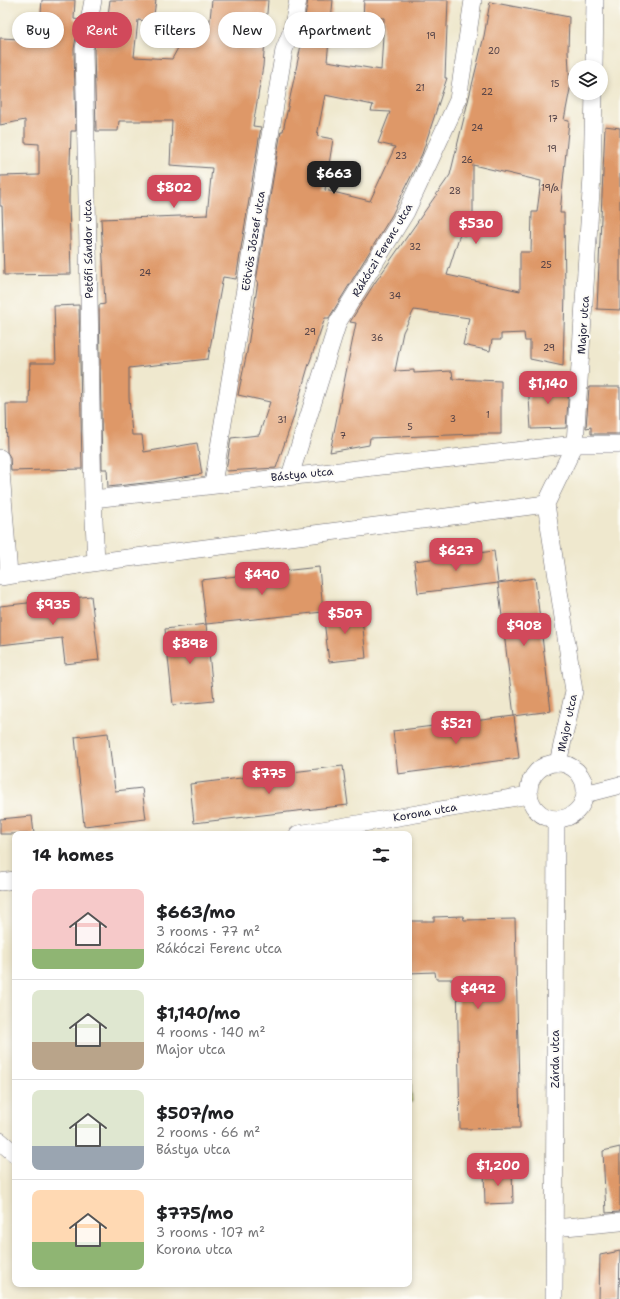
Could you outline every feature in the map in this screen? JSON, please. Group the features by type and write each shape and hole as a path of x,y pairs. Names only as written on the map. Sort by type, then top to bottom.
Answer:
{"street":[{"name":"Petőfi Sándor utca","path":"92,0 84,49 93,499"},
{"name":"Eötvös József utca","path":"213,484 284,50 292,30 298,0"},
{"name":"Rákóczi Ferenc utca","path":"290,476 338,322 406,212 458,100 472,0"},
{"path":"594,60 595,0"},
{"name":"Major utca","path":"558,763 574,691 546,504 575,444 592,176 594,100"},
{"name":"Bástya utca","path":"93,499 213,484 575,444 620,444"},
{"path":"0,458 5,576 96,562 546,504"},
{"path":"93,499 96,562"},
{"path":"558,763 570,766 580,775 583,781 585,794 583,801 575,812 566,818 556,819 545,817 536,810 530,800 530,781 538,770 551,764 558,763"},
{"path":"585,794 620,785"},
{"name":"Korona utca","path":"316,831 529,795"},
{"name":"Zárda utca","path":"554,1299 556,819"},
{"path":"0,882 12,880"},
{"path":"0,1141 12,1151"},
{"path":"554,1228 620,1222"}],"building":[{"path":"42,0 75,0 74,12 72,12 72,48 74,48 76,131 71,131 69,200 71,274 4,275 2,206 0,206 0,176 39,175 39,144 25,143 25,120 0,125 0,38 12,39 12,48 64,48 64,12 41,12"},
{"path":"110,0 156,0 154,12 140,12 134,57 172,59 178,48 210,48 212,0 268,0 267,12 218,12 218,48 264,48 263,66 253,126 261,127 236,279 223,277 208,359 129,368 129,397 132,435 142,435 144,452 197,443 202,474 153,482 108,487 107,469 102,469 99,305 105,304 101,219 207,215 212,168 170,165 172,121 119,121 118,131 96,131 94,48 132,48 132,12 108,12"},
{"path":"308,0 333,0 332,12 306,12"},
{"path":"364,0 448,0 445,78 447,78 422,154 392,215 329,318 325,318 276,468 226,471 231,438 259,435 270,402 238,395 247,352 258,281 256,281 281,131 283,131 300,48 328,48 327,61 381,70 382,48 385,48 385,12 363,12","holes":["325,95 373,105 371,111 390,112 378,143 395,147 370,201 325,190 333,139 317,136"]},
{"path":"490,2 569,17 568,99 564,120 569,121 560,213 564,213 565,293 563,366 530,359 530,341 525,341 524,333 501,334 501,340 492,340 490,351 463,345 469,318 414,310 403,332 395,371 414,370 414,373 452,371 453,379 501,381 501,434 370,438 369,445 330,452 356,323 350,322 374,284 450,175 484,36","holes":["473,165 541,181 537,212 532,212 531,252 520,252 520,291 447,275 460,234 468,236 473,219"]},
{"path":"605,126 620,128 620,310 597,309"},
{"path":"79,305 82,469 11,471 10,457 7,452 6,404 29,404 30,363 56,363 54,306"},
{"path":"528,382 563,383 563,388 569,388 566,428 531,429"},
{"path":"589,387 620,387 620,434 591,434 591,427 586,428"},
{"path":"494,551 498,583 418,593 414,561"},
{"path":"319,567 323,612 206,624 201,580"},
{"path":"535,578 551,711 514,716 498,583"},
{"path":"91,596 99,660 65,664 62,638 0,645 0,606"},
{"path":"361,608 366,658 329,662 323,612"},
{"path":"206,624 214,701 173,705 165,629"},
{"path":"514,716 519,758 398,774 393,731"},
{"path":"108,733 115,791 142,788 146,819 84,826 75,737"},
{"path":"343,766 348,805 194,823 190,784"},
{"path":"32,816 34,831 12,831 12,834 0,834 0,819"},
{"path":"463,916 464,920 515,919 520,1128 460,1129 457,979 436,979 435,972 412,973 412,921 434,921 434,917"},
{"path":"620,1147 620,1212 606,1213 603,1151"},
{"path":"484,1171 512,1171 513,1203 485,1204"},
{"path":"620,1251 619,1299 599,1299 600,1255"}]}
